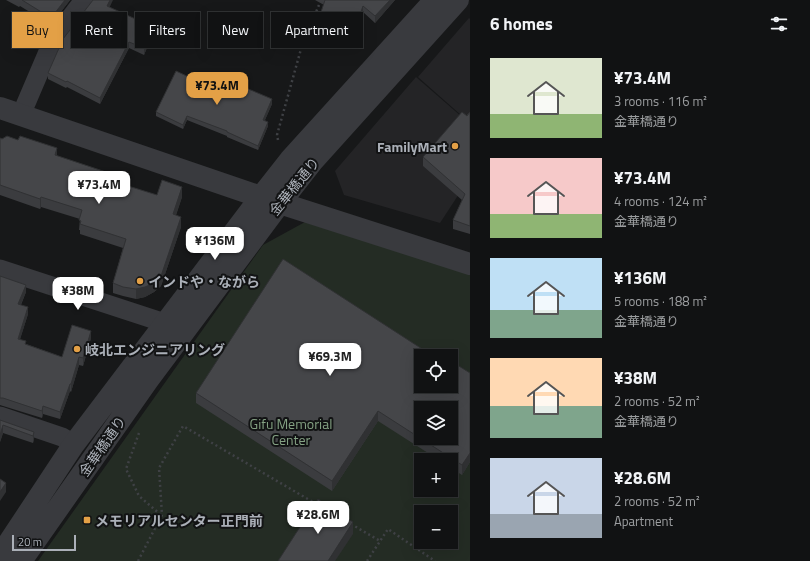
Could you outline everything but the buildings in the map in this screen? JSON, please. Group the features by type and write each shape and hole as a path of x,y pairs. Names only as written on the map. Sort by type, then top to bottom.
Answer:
{"street":[{"path":"21,115 53,40 84,0"},
{"name":"金華橋通り","path":"22,561 148,380 270,200 290,160 434,0"},
{"name":"金華橋通り","path":"0,556 74,444 165,323 270,200 312,162 458,0"},
{"path":"0,108 270,200 470,264"},
{"path":"0,269 165,323"},
{"path":"0,416 62,437 74,444"}],"path":[{"path":"290,160 281,152 277,135 301,49 320,0"},
{"path":"142,426 126,469 139,496 162,515"},
{"path":"138,561 162,515 159,468 183,426 319,505"},
{"path":"346,521 380,541"},
{"path":"367,561 388,529 435,561"}],"shaded area":[{"path":"469,18 470,19 470,123 418,77"},
{"path":"416,77 470,124 470,177 440,223 344,195 335,171"}],"green space":[{"name":"Gifu Memorial Center","path":"305,222 470,274 470,561 38,561 263,245"}],"place":[{"name":"FamilyMart","path":"455,146"},
{"name":"インドや・ながら","path":"140,281"},
{"name":"岐北エンジニアリング","path":"77,349"},
{"name":"メモリアルセンター正門前","path":"87,520"}]}
